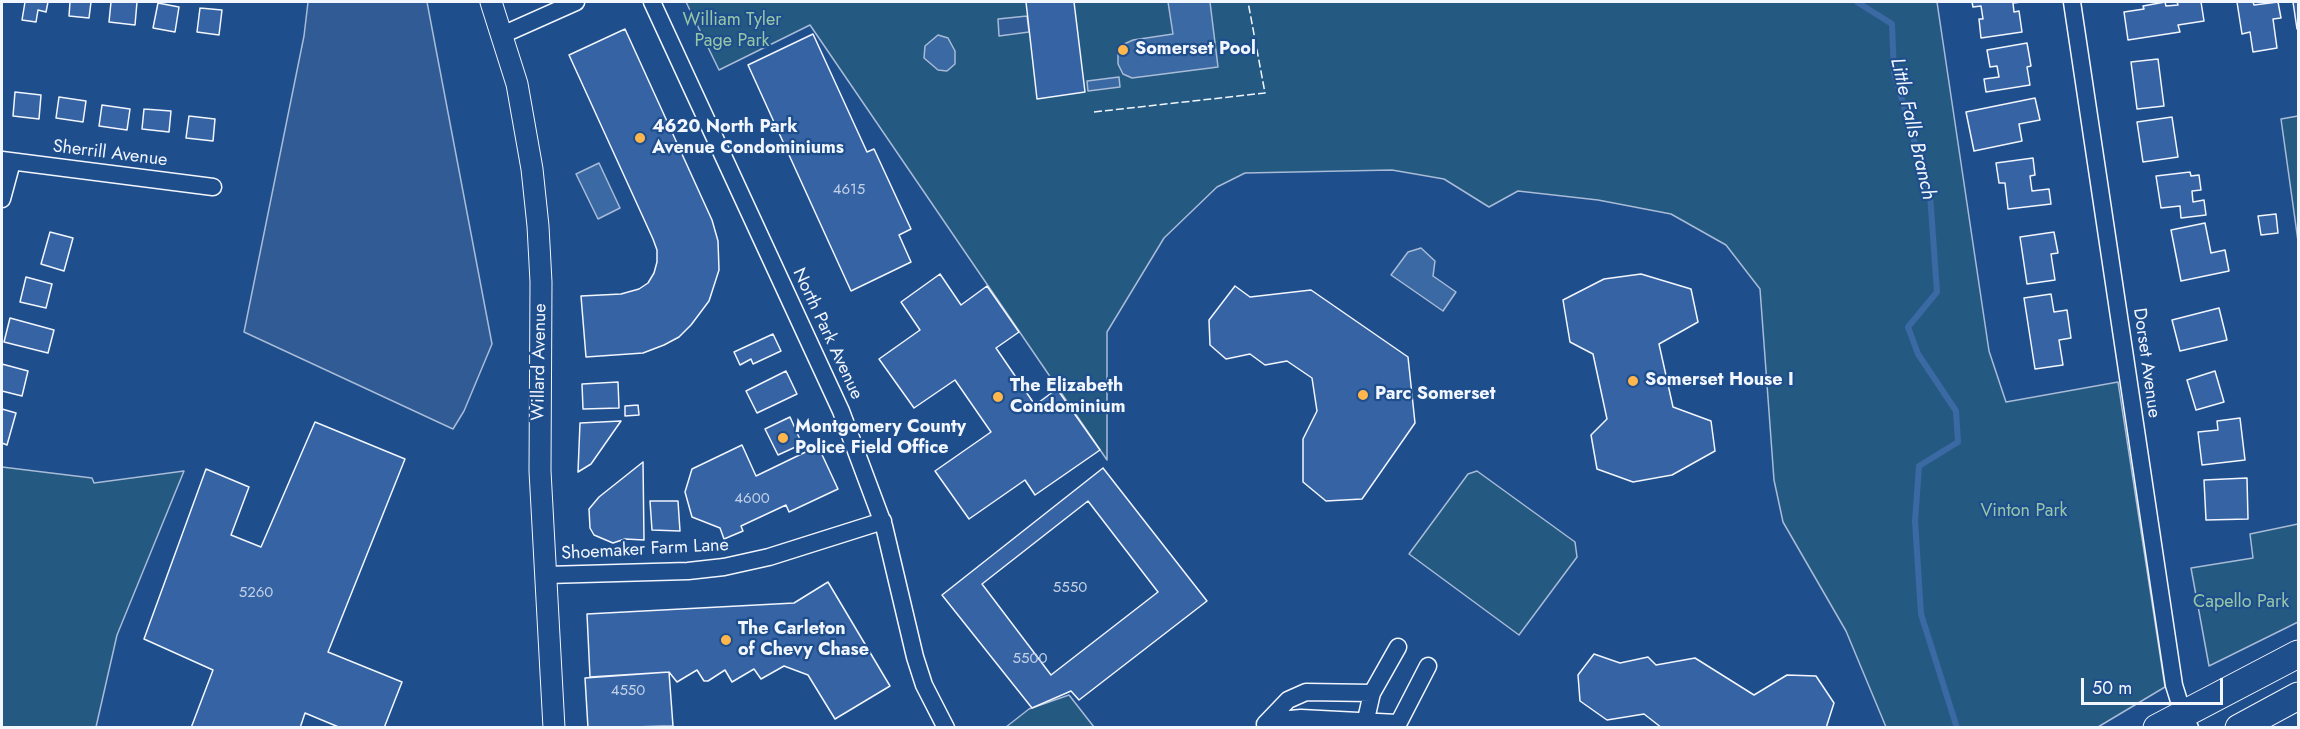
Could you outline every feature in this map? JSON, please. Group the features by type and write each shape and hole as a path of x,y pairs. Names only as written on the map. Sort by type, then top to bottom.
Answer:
{"main road":[{"path":"2157,728 2186,721 2298,654"},
{"path":"2239,728 2298,699"}],"street":[{"name":"Willard Avenue","path":"491,2 513,70 521,106 538,226 541,282 539,428 554,728"},
{"path":"502,35 576,2"},
{"name":"North Park Avenue","path":"652,2 841,411 883,521 915,657 924,685 946,728"},
{"name":"Dorset Avenue","path":"2072,2 2174,686 2186,721"},
{"path":"2,199 7,161"},
{"name":"Sherrill Avenue","path":"7,161 213,187"},
{"name":"Shoemaker Farm Lane","path":"547,575 688,571 724,567 769,557 883,521"},
{"path":"1365,724 1372,693 1398,647"},
{"path":"1264,724 1301,718 1396,725 1428,666"},
{"path":"1264,724 1287,700 1306,692 1372,693"}],"green space":[{"path":"686,2 1937,2 1989,351 2006,402 2118,382 2165,687 2098,727 1886,727 1846,631 1783,522 1774,480 1760,289 1726,245 1671,214 1598,200 1518,191 1489,207 1444,179 1392,170 1245,173 1217,187 1164,238 1107,332 1107,460 810,25 719,70"},
{"path":"2298,116 2298,241 2281,119"},
{"path":"2,467 92,478 94,483 184,471 117,635 96,727 2,727"},
{"path":"1477,471 1575,542 1577,557 1519,635 1409,554 1468,474"},
{"name":"Capello Park","path":"2298,524 2298,622 2209,666 2191,568 2253,558 2250,534"},
{"path":"1069,695 1094,727 1006,727 1029,709"}],"shaded area":[{"path":"308,2 427,2 492,344 464,411 453,429 244,332 304,36"},
{"path":"1168,2 1210,2 1218,67 1132,78 1123,74 1118,64 1118,53 1122,45 1133,40 1173,34"},
{"path":"1027,16 1029,32 999,36 998,19"},
{"path":"938,35 948,38 955,51 955,64 947,71 938,70 924,58 925,46"},
{"path":"1119,77 1120,87 1088,91 1087,81"},
{"path":"599,163 620,208 598,219 576,174"},
{"path":"1421,248 1435,261 1433,276 1456,292 1443,311 1391,275 1408,252"}],"building":[{"path":"25,2 48,2 46,12 38,10 36,22 22,20"},
{"path":"70,2 91,2 89,18 69,16"},
{"path":"111,2 137,2 135,25 109,22"},
{"path":"1026,2 1074,2 1085,92 1037,99"},
{"path":"1972,2 2022,2 2013,3 2014,12 2019,11 2022,32 1981,38 1979,19 1983,19 1981,6 1973,7"},
{"path":"2165,2 2166,6 2178,5 2177,2 2201,2 2204,21 2178,25 2180,32 2128,40 2124,12 2144,9 2143,6"},
{"path":"2237,2 2253,2 2254,5 2278,2 2281,18 2273,19 2277,48 2253,52 2250,32 2242,34"},
{"path":"2293,2 2298,2 2298,29 2297,29"},
{"path":"158,3 179,7 175,32 153,28"},
{"path":"200,8 222,10 219,35 197,32"},
{"name":"4620 North Park Avenue Condominiums","path":"625,29 712,220 718,241 719,270 709,301 679,337 643,353 586,357 581,296 621,294 639,289 648,283 657,262 657,250 653,239 569,55"},
{"path":"813,34 867,152 874,149 911,229 899,235 911,262 851,291 748,65"},
{"path":"2027,43 2031,66 2027,67 2030,85 1986,92 1984,79 1999,77 1997,66 1990,67 1987,50"},
{"path":"2158,59 2164,106 2137,109 2131,62"},
{"path":"15,92 41,95 39,119 13,116"},
{"path":"59,97 86,101 83,122 56,118"},
{"path":"2035,98 2040,120 2019,124 2022,141 1974,151 1966,112"},
{"path":"102,105 130,109 127,130 99,126"},
{"path":"144,109 171,111 169,132 142,129"},
{"path":"189,116 215,119 213,141 186,138"},
{"path":"2172,117 2178,157 2143,162 2137,122"},
{"path":"2033,158 2035,175 2030,176 2032,191 2049,189 2051,204 2008,209 2005,183 1999,183 1996,163"},
{"path":"2190,172 2191,176 2199,175 2201,190 2192,191 2193,202 2204,200 2206,215 2181,218 2180,206 2161,208 2156,176"},
{"path":"2276,214 2278,233 2261,235 2258,216"},
{"path":"2205,223 2211,253 2225,250 2229,271 2181,281 2171,230"},
{"path":"50,232 73,238 64,271 41,264"},
{"path":"2054,232 2058,253 2051,254 2055,280 2027,284 2020,237"},
{"name":"The Elizabeth Condominium","path":"940,274 961,305 987,286 1019,332 996,348 1035,405 1057,389 1100,450 1035,495 1025,480 969,519 935,471 991,432 955,380 914,408 879,359 920,330 901,302"},
{"name":"Somerset House I","path":"1641,274 1691,289 1698,322 1659,344 1673,407 1711,421 1715,451 1672,475 1633,482 1597,469 1591,435 1607,419 1593,354 1570,342 1563,300 1604,279"},
{"path":"26,277 52,284 46,308 20,302"},
{"name":"Parc Somerset","path":"1235,286 1250,297 1311,290 1408,357 1415,423 1362,499 1326,501 1303,482 1303,439 1317,411 1312,378 1287,361 1265,365 1250,354 1226,359 1210,345 1209,320"},
{"path":"2051,294 2054,312 2067,310 2071,338 2059,340 2063,365 2035,369 2024,298"},
{"path":"2219,308 2227,340 2180,351 2172,320"},
{"path":"10,318 54,330 48,353 4,342"},
{"path":"773,334 781,351 753,364 751,359 740,365 734,352"},
{"path":"2,364 28,371 22,396 2,391"},
{"path":"786,371 797,394 757,413 746,391"},
{"path":"2215,371 2224,402 2196,410 2187,380"},
{"path":"618,382 619,408 583,409 582,384"},
{"path":"638,405 639,415 625,416 625,406"},
{"path":"2,409 16,413 7,445 2,443"},
{"path":"790,417 802,444 778,455 765,429"},
{"path":"2240,418 2245,460 2202,465 2198,432 2218,430 2217,421"},
{"path":"621,421 591,464 578,472 580,423"},
{"path":"315,422 405,459 328,652 402,682 384,728 341,728 305,713 300,728 191,728 213,670 144,639 206,469 249,487 231,535 261,547"},
{"path":"742,445 756,476 818,446 838,489 789,512 786,505 741,526 743,531 724,539 720,528 692,517 685,492 692,469"},
{"path":"643,462 644,540 625,539 613,543 594,535 590,528 589,509 599,497"},
{"path":"1103,468 1207,601 1079,700 1071,691 1032,708 942,595"},
{"path":"2247,478 2248,519 2206,520 2204,480"},
{"path":"650,501 678,501 680,531 652,530"},
{"path":"1088,501 1158,592 1051,675 982,584"},
{"name":"The Carleton of Chevy Chase","path":"828,582 890,686 835,719 808,675 784,666 761,679 754,669 732,682 725,670 708,681 704,681 697,670 677,682 669,672 590,677 587,614 794,603"},
{"path":"1594,654 1620,663 1648,657 1656,665 1695,658 1754,695 1787,675 1816,676 1834,703 1826,728 1662,728 1644,714 1607,720 1580,701 1578,675"},
{"path":"669,672 673,726 588,728 585,678"}],"waterway":[{"name":"Little Falls Branch","path":"1857,2 1892,24 1894,73 1930,194 1937,292 1908,327 1918,354 1956,411 1958,442 1919,466 1915,521 1921,614 1957,728"}],"fence":[{"path":"1094,112 1265,93 1248,2"}],"place":[{"name":"Somerset Pool","path":"1123,50"},
{"name":"4620 North Park Avenue Condominiums","path":"640,138"},
{"name":"Somerset House I","path":"1633,381"},
{"name":"Parc Somerset","path":"1363,395"},
{"name":"The Elizabeth Condominium","path":"998,397"},
{"name":"Montgomery County Police Field Office","path":"783,438"},
{"name":"The Carleton of Chevy Chase","path":"726,640"}],"park label":[{"name":"William Tyler Page Park","path":"732,31"},
{"name":"Vinton Park","path":"2024,512"}]}
